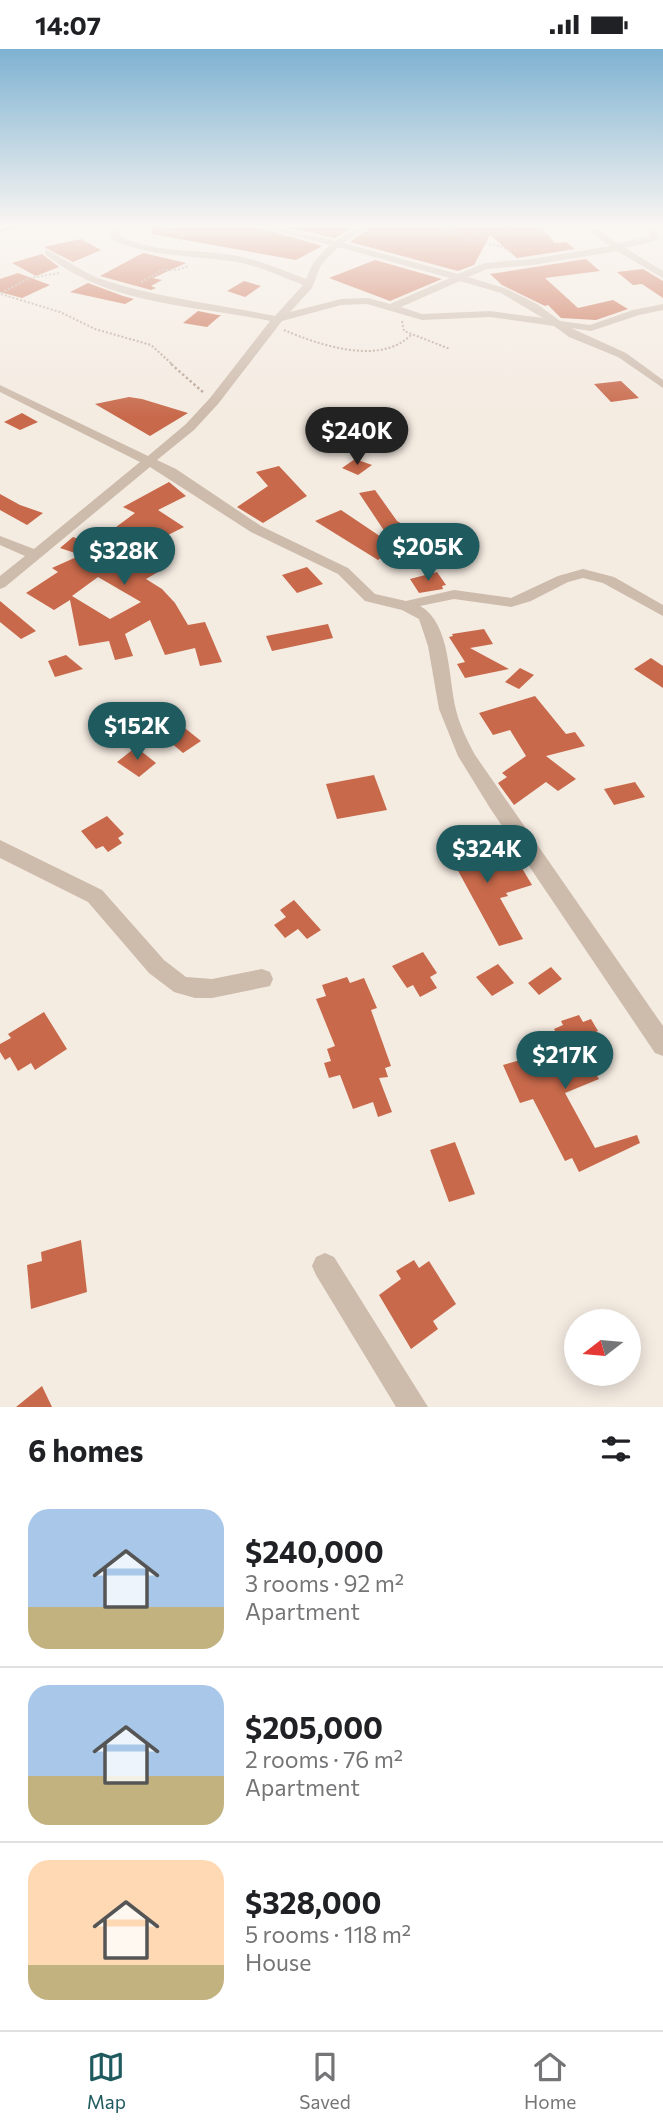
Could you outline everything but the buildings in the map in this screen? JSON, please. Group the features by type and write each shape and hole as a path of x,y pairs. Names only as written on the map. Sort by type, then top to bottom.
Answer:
{"street":[{"path":"135,290 276,321 347,301 378,303 422,317 483,313 591,328 637,311 663,307"},
{"path":"0,584 190,427 303,290"},
{"path":"393,307 432,290"},
{"path":"502,290 533,306 573,335 622,355 663,386"},
{"path":"0,388 104,441 148,460 256,529 343,571 367,596 407,606 426,616 451,724 469,763 663,1045"},
{"path":"0,540 36,555"},
{"path":"407,606 462,595 492,603 518,601 566,579 588,573 663,611"},
{"path":"0,848 13,858 72,883 96,897 156,968 175,985 204,990 262,979"},
{"path":"325,1266 414,1407"}],"path":[{"path":"0,294 60,312 95,329 151,345 214,401"},
{"path":"378,303 400,319 401,328 411,335 450,349"},
{"path":"276,321 322,344 366,349 395,347 403,344 411,335"}]}
